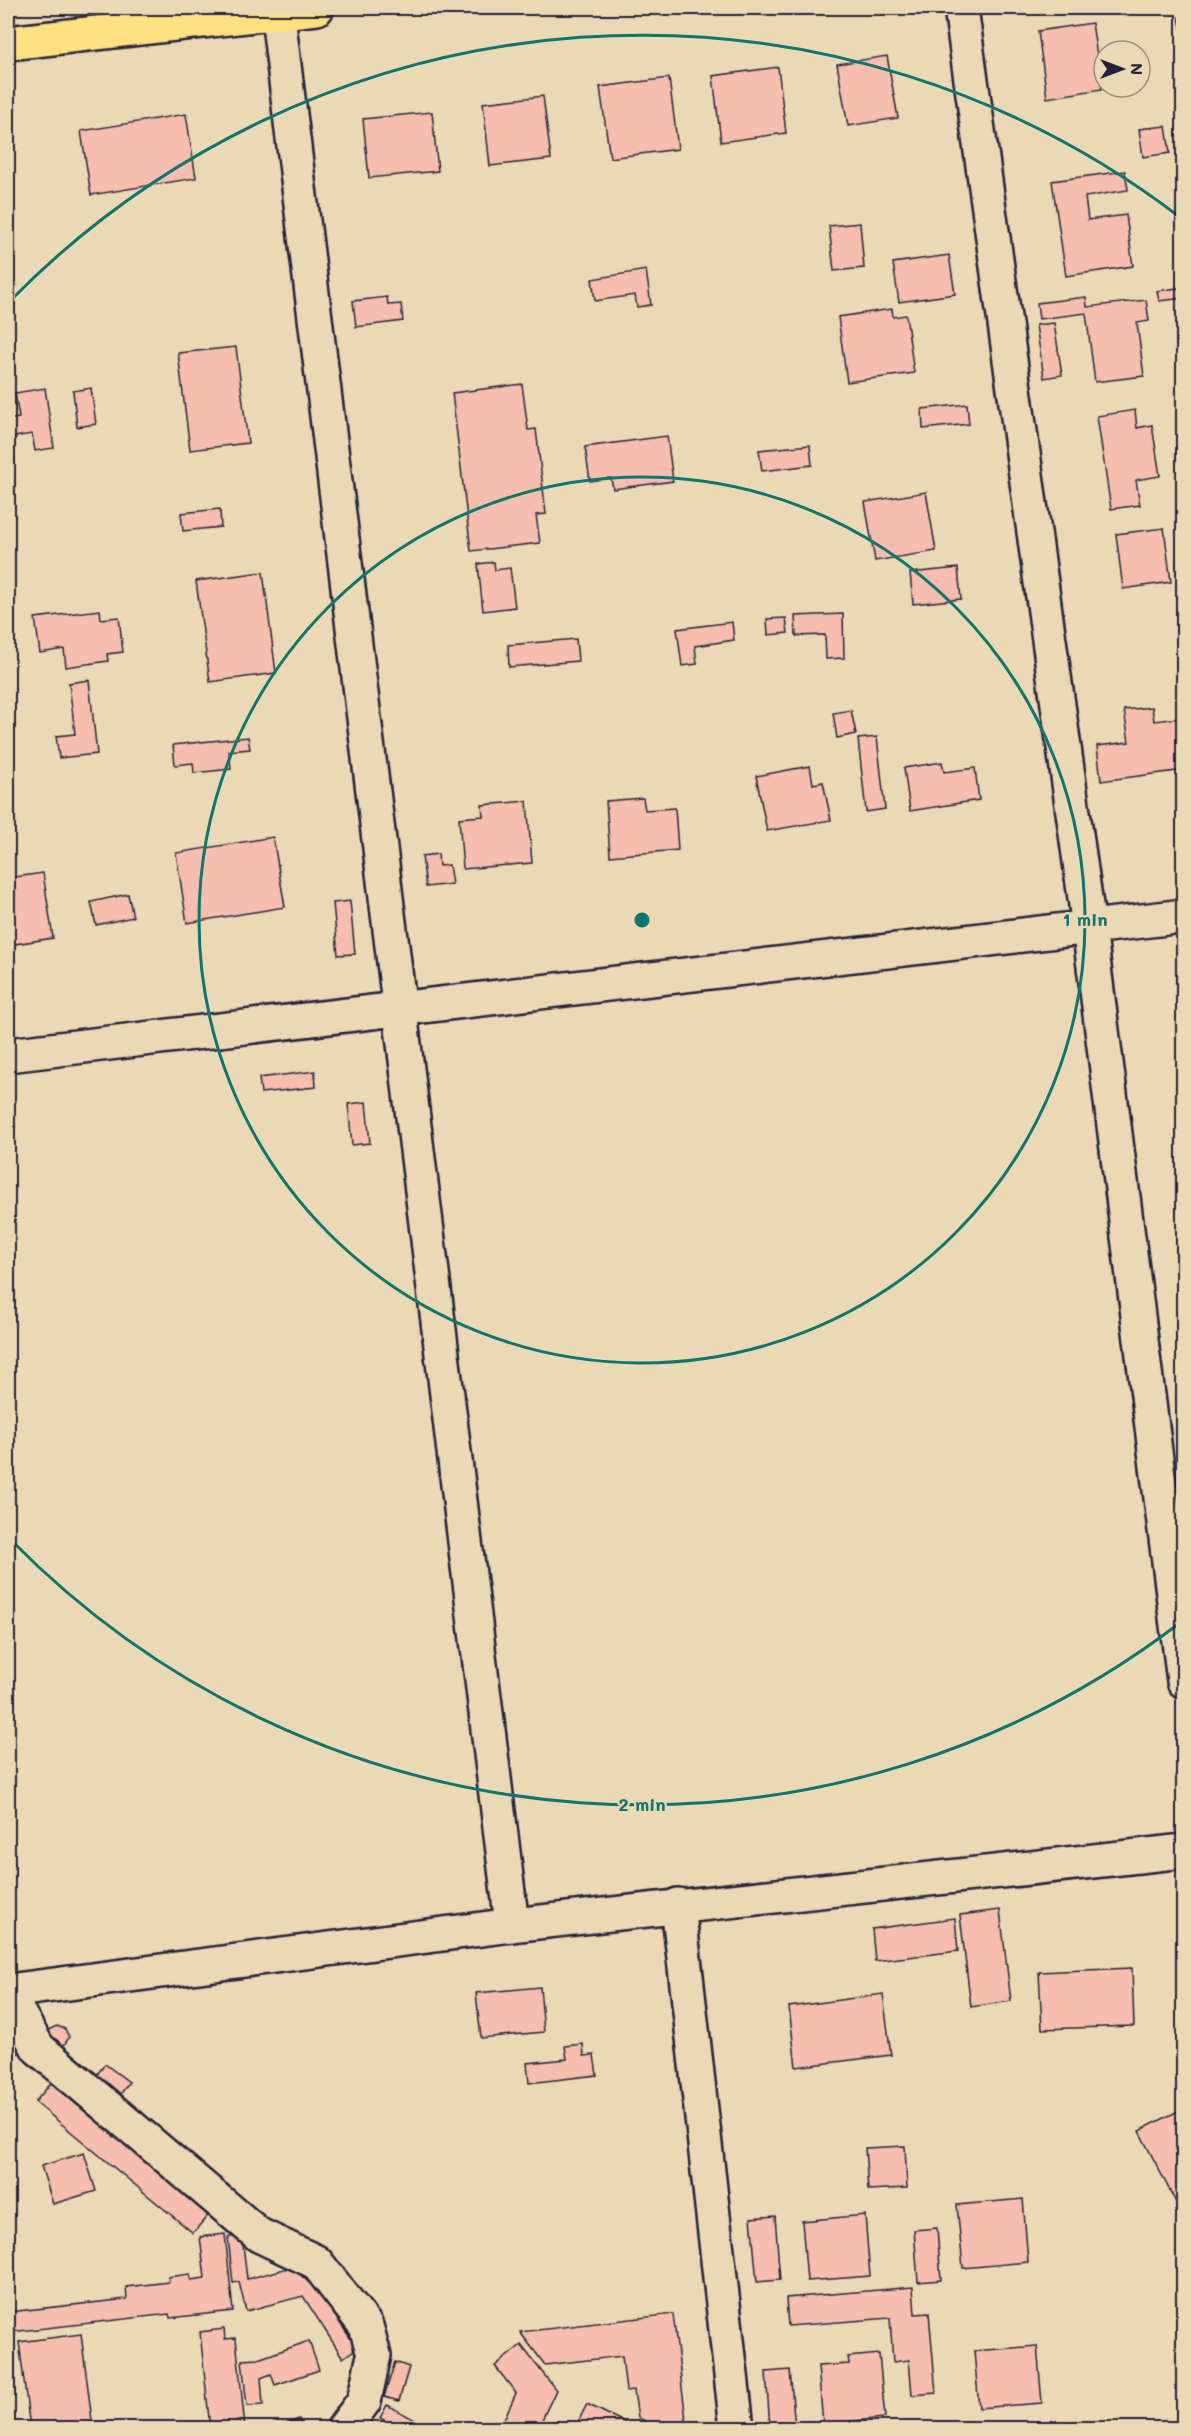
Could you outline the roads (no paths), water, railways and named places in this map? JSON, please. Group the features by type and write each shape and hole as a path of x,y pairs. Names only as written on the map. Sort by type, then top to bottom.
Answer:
{"highway":[{"path":"8,43 277,10 317,8"}],"street":[{"path":"961,8 1089,927 1184,1681"},
{"path":"277,10 512,1925"},
{"path":"8,1055 1184,916"},
{"path":"344,2428 364,2401 374,2355 366,2326 316,2262 259,2235 39,2048 8,1994 512,1925 1184,1851"},
{"path":"678,1905 737,2428"}]}
